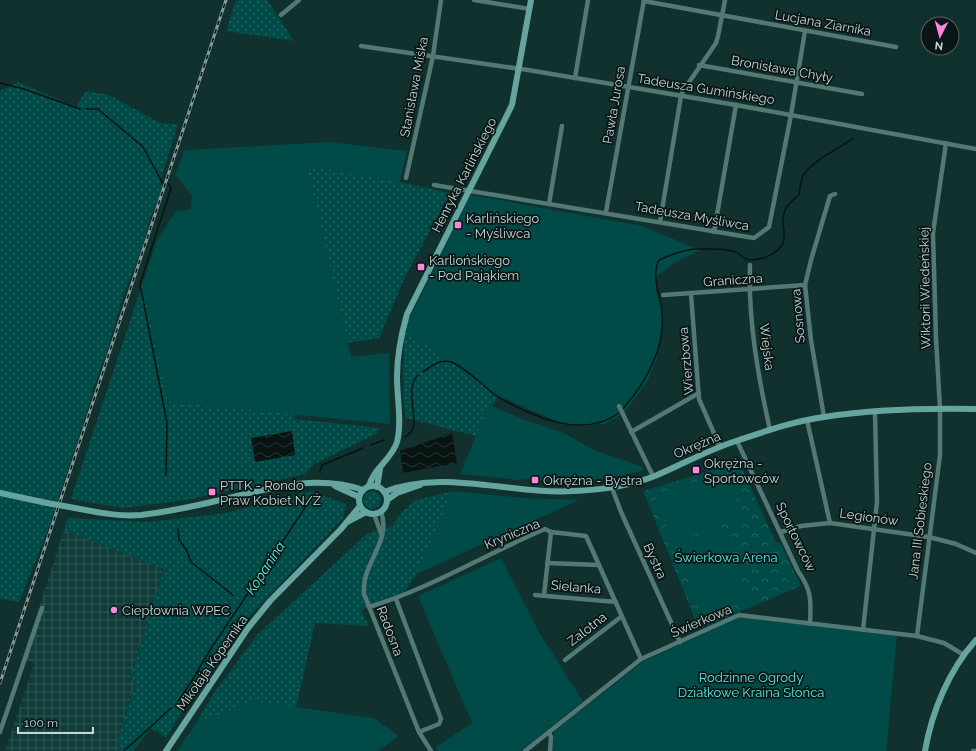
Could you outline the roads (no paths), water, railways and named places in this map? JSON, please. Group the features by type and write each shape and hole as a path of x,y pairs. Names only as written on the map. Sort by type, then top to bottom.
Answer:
{"street":[{"path":"281,15 300,0"},
{"name":"Stanisława Miśka","path":"406,178 433,56 441,0"},
{"path":"474,0 530,9"},
{"name":"Henryka Karlińskiego","path":"369,486 372,475 380,469 396,443 399,418 397,364 399,343 407,314 512,105 520,68 531,0"},
{"path":"575,78 588,0"},
{"path":"660,222 681,96 699,65 716,43 725,0"},
{"name":"Lucjana Ziarnika","path":"644,1 896,47"},
{"name":"Pawła Jurosa","path":"606,212 644,1"},
{"name":"Tadeusza Myśliwca","path":"434,185 606,212 754,238 768,228 791,115 805,31"},
{"name":"Tadeusza Gumińskiego","path":"361,46 520,68 628,88 736,105 976,149"},
{"name":"Bronisława Chyły","path":"699,65 862,94"},
{"path":"714,232 736,105"},
{"path":"549,204 562,126"},
{"name":"Wiktorii Wiedeńskiej","path":"940,409 933,233 946,143"},
{"name":"Sosnowa","path":"824,417 811,340 805,286 830,196 835,194"},
{"name":"Wiejska","path":"750,265 749,290 754,344 770,430"},
{"name":"Graniczna","path":"662,295 805,286"},
{"name":"Wierzbowa","path":"690,294 699,393 704,413 720,447"},
{"path":"631,432 699,393"},
{"path":"619,406 653,476"},
{"name":"Jana III Sobieskiego","path":"917,636 940,456 940,409"},
{"name":"Okrężna","path":"384,492 408,483 427,482 451,482 573,492 612,488 653,476 737,440 807,420 875,412 976,409"},
{"path":"862,630 875,529 877,474 875,412"},
{"path":"807,420 830,523"},
{"name":"Sportowców","path":"737,440 798,571 810,591 810,624"},
{"name":"Henryka Karlińskiego","path":"377,486 380,469"},
{"path":"322,482 340,488 358,497"},
{"path":"0,493 101,513 139,515 168,511 300,483 333,482 362,490"},
{"name":"Okrężna","path":"387,500 397,493 427,482"},
{"path":"369,486 377,486 384,492 387,500 381,511 374,514 366,512 360,506 358,497 362,490 369,486"},
{"name":"Bystra","path":"612,488 622,515 680,642"},
{"name":"Mikołaja Kopernika","path":"166,751 248,628 270,601 347,522 360,506"},
{"name":"Radosna","path":"381,511 385,525 378,550 366,576 364,594 419,732 431,751"},
{"name":"Mikołaja Kopernika","path":"347,522 366,512"},
{"path":"374,514 382,536"},
{"name":"Legionów","path":"781,532 801,526 830,523 930,536 956,544 976,553"},
{"name":"Kryniczna","path":"369,607 396,599 456,573 514,542 546,529 550,532 586,536 641,659"},
{"path":"544,596 550,532"},
{"path":"547,563 600,565"},
{"name":"Sielanka","path":"535,595 616,602"},
{"name":"Radosna","path":"396,599 442,719 440,724 419,732"},
{"path":"0,732 42,608"},
{"name":"Zalotna","path":"565,660 622,616"},
{"name":"Świerkowa","path":"525,751 641,659 739,616 917,636 944,642 964,655"},
{"path":"925,751 935,712 946,685 964,655 976,640"},
{"path":"549,732 551,737 550,751"}],"water":[{"path":"292,431 295,455 255,462 251,438"},
{"path":"452,433 457,463 403,473 400,451"}],"waterway":[{"path":"0,83 24,89 80,109"},
{"path":"86,109 98,109 143,147 162,182 169,184 171,188 140,284 167,423 166,475"},
{"name":"Kopanina","path":"623,409 647,376 653,364 661,338 662,311 656,279 659,260 672,254 692,249 729,250 738,253 749,260 772,254 780,248 783,243 783,216 788,206 799,195 803,176 812,165 853,138"},
{"name":"Kopanina","path":"423,372 439,362 451,362 468,372 501,399 519,408 556,422 582,425 595,424 607,420 619,413"},
{"name":"Kopanina","path":"405,437 411,432 414,425 412,391 413,382 418,375"},
{"name":"Kopanina","path":"371,445 384,440"},
{"name":"Kopanina","path":"320,471 322,465 363,448"},
{"name":"Kopanina","path":"178,701 313,495"},
{"path":"178,529 179,540 186,549 191,562 233,595"},
{"name":"Kopanina","path":"124,751 171,708"}],"railway":[{"path":"0,683 226,0"}],"place":[{"name":"Karlińskiego - Myśliwca","path":"458,225"},
{"name":"Karliońskiego - Pod Pająkiem","path":"421,267"},
{"name":"Okrężna - Sportowców","path":"696,470"},
{"name":"Okrężna - Bystra","path":"535,480"},
{"name":"PTTK - Rondo Praw Kobiet N/Ż","path":"212,492"},
{"name":"Ciepłownia WPEC","path":"114,610"}],"park label":[{"name":"Świerkowa Arena","path":"726,557"},
{"name":"Rodzinne Ogrody Działkowe Kraina Słońca","path":"751,684"}]}
